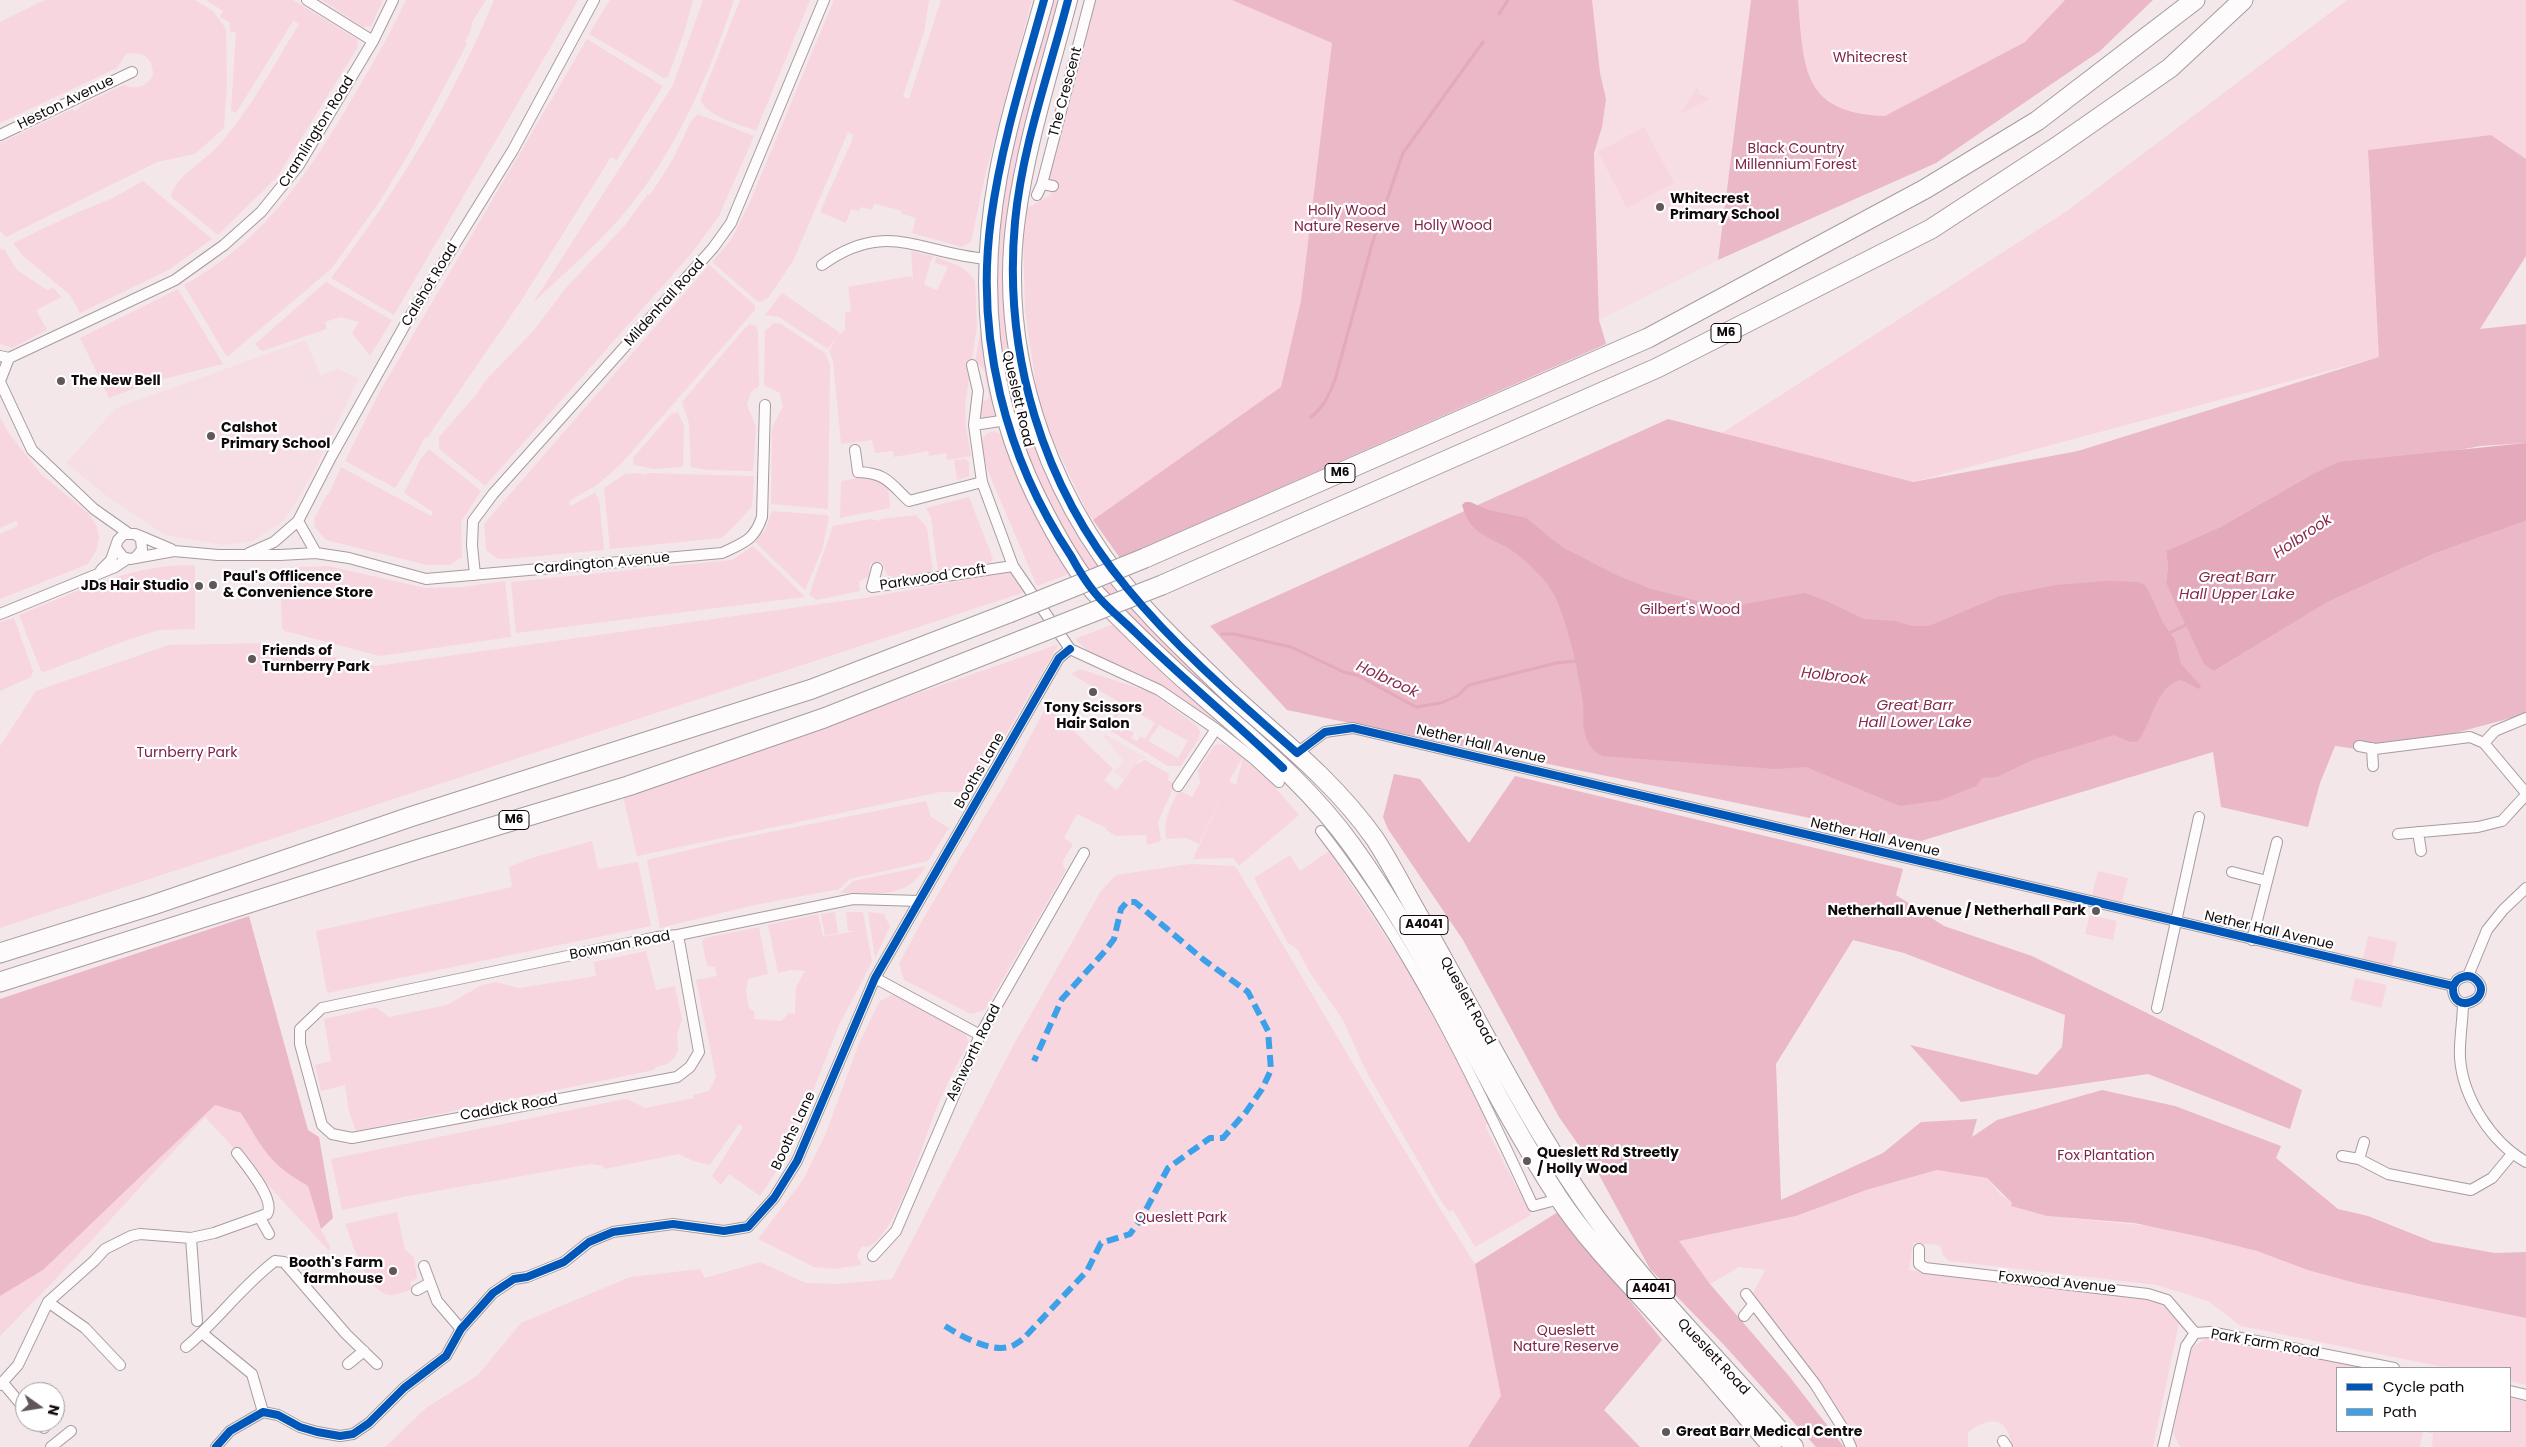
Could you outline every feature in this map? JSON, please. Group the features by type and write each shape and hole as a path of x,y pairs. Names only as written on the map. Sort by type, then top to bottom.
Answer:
{"highway":[{"name":"Queslett Road","path":"1044,0 998,173 987,259 988,310 994,363 1006,421 1021,465 1050,526 1095,593 1182,678 1283,768 1319,805 1349,841 1404,924 1559,1199 1594,1246 1730,1394 1772,1447"},
{"name":"Queslett Road","path":"1068,0 1027,155 1015,221 1013,270 1015,319 1033,416 1061,486 1075,514 1099,552 1154,619 1229,692 1297,753 1339,795 1375,840 1468,1000 1529,1114 1583,1200 1617,1247 1662,1301 1794,1447"},
{"name":"M6","path":"0,953 153,905 410,817 812,689 1010,613 1145,558 1648,338 1925,189 2037,121 2195,0"},
{"name":"M6","path":"0,982 410,852 628,786 824,718 1162,586 1657,368 1931,229 2055,148 2170,68 2242,2"}],"street":[{"path":"307,0 374,41"},
{"name":"Cramlington Road","path":"0,381 4,357 175,280 232,238 261,212 288,181 374,41 393,0"},
{"name":"Calshot Road","path":"249,553 274,542 298,521 331,457 406,323 513,150 594,0"},
{"name":"Mildenhall Road","path":"475,576 472,545 473,521 493,494 713,248 731,223 824,0"},
{"name":"The Crescent","path":"1037,195 1042,184 1090,0"},
{"name":"Heston Avenue","path":"0,135 132,72"},
{"path":"1042,184 1053,186"},
{"path":"822,265 835,256 873,241 907,241 968,258 987,259"},
{"path":"972,365 978,392 974,425 982,482 1013,566 1070,649 1159,690 1216,729 1254,759 1279,782"},
{"path":"0,381 32,450 106,520 174,551"},
{"name":"Cardington Avenue","path":"174,551 209,554 249,553 280,555 316,553 349,558 426,579 722,553 750,540 758,528 763,506 764,405"},
{"name":"Queslett Road","path":"1006,421 1033,416"},
{"path":"974,425 1006,421"},
{"path":"856,450 858,472 876,473 890,480 909,501 982,482"},
{"path":"106,520 117,544 119,554 131,559 174,551"},
{"path":"298,521 316,553"},
{"path":"98,573 111,560 117,544 131,533"},
{"path":"0,614 140,555 143,547 141,540 131,533"},
{"name":"Parkwood Croft","path":"877,568 872,587 1013,566"},
{"name":"Booths Lane","path":"263,1412 278,1415 300,1427 317,1432 340,1436 353,1434 369,1422 404,1388 446,1356 461,1329 493,1293 514,1279 527,1277 564,1262 589,1242 613,1232 673,1224 724,1231 748,1227 774,1198 797,1161 875,978 1059,658 1070,649"},
{"path":"2484,743 2495,731 2526,718"},
{"name":"Nether Hall Avenue","path":"1297,753 1325,732 1353,728 2177,923 2453,986"},
{"path":"1178,786 1216,729"},
{"path":"2359,746 2372,748 2470,737 2484,743 2526,794 2502,821 2478,827 2398,834"},
{"path":"2372,748 2373,766"},
{"path":"2158,1008 2199,817"},
{"path":"1322,831 1346,863 1435,1005 1490,1113 1533,1206 1559,1199"},
{"path":"2418,832 2421,851"},
{"path":"2252,940 2276,842"},
{"name":"Ashworth Road","path":"873,1256 896,1231 907,1209 931,1145 980,1035 1084,852"},
{"path":"2232,872 2267,881"},
{"path":"2468,976 2487,930 2503,910 2526,888"},
{"name":"Bowman Road","path":"322,1008 657,937 678,935 853,899 919,900"},
{"name":"Caddick Road","path":"322,1008 300,1029 300,1044 322,1125 332,1134 352,1138 677,1077 690,1067 699,1052 678,935"},
{"path":"2468,976 2474,978 2480,984 2481,991 2479,997 2472,1003 2464,1003 2457,1000 2453,992 2453,986 2457,980 2468,976"},
{"path":"875,978 980,1035"},
{"path":"2464,1003 2460,1058 2464,1078 2473,1104 2485,1122 2512,1154 2526,1162"},
{"path":"2359,1159 2364,1142"},
{"path":"15,1398 2,1384 18,1365 48,1302 105,1249 131,1236 144,1234 191,1238 231,1228 260,1218 270,1209 269,1200 237,1153"},
{"path":"2342,1156 2359,1159 2388,1174 2471,1190 2492,1178 2512,1154"},
{"path":"260,1218 269,1234"},
{"path":"191,1238 197,1321"},
{"name":"Foxwood Avenue","path":"1919,1249 1919,1264 1925,1268 2148,1294 2167,1300 2195,1333"},
{"path":"186,1347 202,1333 250,1280 275,1261 284,1262 346,1334 377,1364"},
{"path":"424,1266 437,1301 461,1329"},
{"path":"417,1290 430,1284"},
{"path":"1746,1294 1815,1384 1842,1427 1851,1447"},
{"path":"48,1302 85,1328 120,1365"},
{"path":"1744,1316 1753,1305"},
{"name":"Park Farm Road","path":"2195,1333 2210,1332 2389,1367"},
{"path":"202,1333 252,1374 263,1412 230,1431 216,1447"},
{"path":"2163,1447 2186,1346 2195,1333"},
{"path":"348,1364 364,1351"},
{"path":"2511,1391 2526,1394"},
{"path":"56,1445 71,1431"}],"shaded area":[{"name":"Whitecrest Primary School","path":"1575,0 1751,0 1718,260 1599,320 1594,153"},
{"name":"Calshot Primary School","path":"306,340 320,375 338,369 359,378 315,469 292,509 282,522 253,541 223,545 165,535 109,498 66,463 116,408"},
{"path":"1105,734 1147,758 1139,760 1124,780 1114,772 1124,761 1104,737"}],"green space":[{"path":"45,0 195,0 213,11 226,29 227,83 224,128 195,154 157,162 6,237 0,231 0,143 73,109 75,111 83,104 124,85 136,87 143,85 153,76 153,70 146,57 132,53 126,54 117,68 0,123 0,22"},
{"path":"206,0 293,0 357,39 358,47 277,177 218,235 171,197 173,191 183,177 217,147 229,133 261,88 299,24 293,21 236,113 231,110 236,32 230,32 229,22 220,17 223,11"},
{"path":"322,0 383,0 371,26 363,27"},
{"path":"406,0 486,0 471,24 473,25 465,42 467,44 408,155 376,207 331,269 227,357 184,285 215,266 242,244 288,196 308,169 345,111 386,40"},
{"path":"494,0 578,0 394,315 331,278 378,213 442,109"},
{"path":"610,0 693,0 683,36 668,77 664,78 589,34"},
{"path":"703,0 734,0 701,87 673,143 639,195 620,218 589,251 533,303 673,85"},
{"path":"740,0 810,0 756,131 715,115 703,105 701,99"},
{"path":"834,0 929,0 924,32 903,96 909,99 941,0 1032,0 985,176 971,242 962,247 912,233 916,218 902,214 900,210 874,204 872,210 861,207 859,211 851,209 846,223 820,212 852,140 853,134 848,132 793,261 769,297 762,302 757,301 712,262 731,240 750,202"},
{"path":"1051,0 1062,0 1004,281 1006,329 1014,408 1010,410 1000,357 994,257 1010,151"},
{"name":"Holly Wood Nature Reserve","path":"1095,0 1575,0 1599,320 1606,344 1093,520 1092,517 1090,518 1040,413 1025,310 1023,230 1027,208 1051,195 1052,183 1047,179"},
{"name":"Holly Wood","path":"1232,0 1592,0 1600,73 1606,99 1602,127 1594,153 1599,320 1606,344 1120,558 1093,520 1281,387 1301,301 1332,43"},
{"name":"Black Country Millennium Forest","path":"1751,0 1798,0 1802,47 1806,66 1813,83 1823,96 1837,106 1858,113 1885,116 2025,42 2065,0 2153,0 2100,51 1936,163 1718,260"},
{"name":"Whitecrest","path":"1798,0 2065,0 2025,42 1886,116 1858,113 1838,106 1823,96 1813,83 1806,66 1802,47"},
{"path":"2347,0 2526,0 2526,159 2491,135 2368,150 2380,357 1913,482 1722,433 2067,211"},
{"path":"587,39 663,86 617,160 611,157 519,304 427,438 425,437 395,488 345,461 380,391"},
{"path":"1697,88 1699,90 1698,93 1710,99 1680,114"},
{"path":"698,114 754,136 719,216 691,254 485,486 439,449 439,437 476,395 486,380 535,329 565,289 625,225 648,194 650,195 673,159 691,121"},
{"path":"1644,127 1674,183 1627,208 1598,152"},
{"name":"Gilbert's Wood","path":"2491,135 2526,159 2526,256 2480,329 2526,324 2526,443 2481,446 2309,476 2220,527 2166,551 2168,566 2166,583 2214,671 2328,602 2436,553 2526,521 2526,714 2455,733 2367,745 2357,749 2335,746 2320,783 2308,827 2221,807 2213,752 1921,841 1287,710 1210,626 1668,419 1913,482 2078,451 2379,357 2368,150"},
{"path":"143,181 212,239 170,269 80,313 70,295 23,256 13,243 76,213 113,198"},
{"path":"0,248 4,249 17,270 47,290 53,288 62,297 36,310 47,330 12,348 0,344"},
{"path":"911,251 933,256 931,262 924,261 930,263 924,285 937,290 948,267 935,263 936,257 959,266 971,275 975,282 977,326 965,406 966,427 971,456 947,460 946,453 929,456 928,451 894,457 893,451 875,453 872,440 841,444 833,361 829,351 836,338 828,349 779,317 765,315 782,293 839,332 838,335 845,330 845,313 851,311 848,287 911,276 913,280"},
{"path":"709,265 755,305 755,310 621,464 597,485 569,501 570,506 595,493 599,499 604,550 498,559 486,550 484,524"},
{"path":"326,282 392,320 370,356 352,333 359,322 341,317 325,322 327,329 262,351 255,344"},
{"path":"178,289 223,364 152,382 109,398 80,338"},
{"path":"774,323 781,324 825,353 830,365 828,509 771,504 772,428 783,406 780,393 764,385 765,331"},
{"path":"750,324 756,326 758,332 759,386 751,392 747,405 756,426 753,471 706,470 691,467 689,424 682,402"},
{"path":"982,324 997,409 995,415 988,419 983,418 979,411 980,403 989,398 984,370 975,361"},
{"path":"678,412 684,426 683,467 655,469 634,465 633,458 671,414"},
{"path":"0,417 8,432 40,473 89,514 97,527 99,537 97,549 88,564 0,599 0,534 18,526 16,521 0,528"},
{"path":"1027,428 1041,449 1075,522 1287,751 1280,757 1142,632 1080,560 1052,512 1020,438 1021,431"},
{"path":"994,431 1005,436 1074,572 1037,586 984,462 983,439"},
{"path":"429,449 481,491 461,522 462,557 450,565 427,565 326,540 315,528 314,519 326,496 329,494 341,467 431,516 433,512 404,493 420,460"},
{"path":"965,459 969,462 969,476 957,480 954,460"},
{"path":"647,473 754,476 752,507 722,538 610,549 604,488 625,474 647,475"},
{"path":"873,475 888,486 890,508 840,518 841,481"},
{"path":"969,497 993,559 990,563 938,572 931,517 926,508"},
{"path":"772,511 826,515 829,517 822,550 805,590 755,542 766,528"},
{"path":"916,515 927,528 933,572 894,577 887,575 882,562 870,563 869,576 859,582 860,591 817,600 809,595 833,526 871,519 880,521 881,519"},
{"path":"753,546 805,597 516,633 511,582 732,560"},
{"path":"185,565 195,566 195,629 159,630 44,672 41,671 19,615 100,582 141,571"},
{"path":"328,566 425,588 463,587 505,581 511,637 380,656 285,631 282,628 280,568"},
{"name":"Turnberry Park","path":"1010,572 1025,592 0,928 0,746 36,691 169,645 266,643 376,666 864,598"},
{"path":"14,618 33,671 31,677 0,691 0,622"},
{"path":"1116,623 1253,751 1220,724 1147,677 1089,652 1075,639"},
{"path":"1059,644 972,792 940,792 637,856 623,796"},
{"path":"1080,669 1150,692 1195,724 1200,731 1199,738 1181,766 1168,766 1106,728 1119,707 1122,710 1114,722 1118,724 1115,728 1121,732 1125,727 1134,733 1131,738 1137,741 1140,737 1145,739 1155,723 1071,674","holes":["1159,725 1188,741 1178,758 1148,741"]},
{"path":"1047,705 1113,769 1104,780 1117,790 1135,765 1145,760 1169,774 1168,780 1175,784 1158,822 1161,841 1147,845 1146,835 1116,836 1106,830 1106,828 1077,814 1064,838 1073,844 1062,863 1066,870 985,1010 971,1014 904,980 899,964 923,919 1008,778"},
{"path":"1222,744 1243,757 1229,781 1199,844 1186,838 1166,839 1168,814 1179,790 1192,797 1200,783 1198,770 1215,745"},
{"path":"1243,758 1273,785 1299,815 1239,866 1233,858 1193,859 1229,781 1236,785"},
{"name":"Fox Plantation","path":"1394,774 1420,779 1469,843 1515,776 1903,869 1896,895 1944,926 2032,956 2302,1090 2290,1129 2148,1074 1961,1102 1910,1045 2037,1075 2062,1047 2065,1015 1904,953 1853,940 1776,1064 1781,1200 1883,1153 1921,1122 1977,1119 1972,1137 1997,1120 2102,1090 2175,1106 2281,1146 2276,1158 2338,1209 2368,1216 2433,1242 2495,1253 2526,1252 2526,1318 2359,1284 2308,1270 2257,1251 2201,1237 2134,1223 2047,1216 2011,1206 2012,1203 1987,1178 1937,1170 1866,1190 1796,1216 1679,1241 1710,1284 1789,1376 1844,1447 1816,1447 1724,1345 1650,1269 1598,1173 1559,1117 1463,940 1388,829 1383,817"},
{"path":"926,801 931,817 949,828 928,861 850,879 839,889 750,906 660,928 647,860 726,841"},
{"path":"592,841 598,869 638,862 651,926 327,993 316,931 512,887 509,867 532,858"},
{"path":"1329,851 1413,978 1489,1123 1485,1126 1531,1215 1475,1247 1453,1210 1449,1212 1441,1201 1365,1069 1343,1020 1310,973 1297,949 1287,942 1254,878 1290,855 1300,871"},
{"name":"Queslett Park","path":"1190,864 1235,866 1413,1165 1475,1264 1558,1212 1662,1340 1604,1410 1640,1447 385,1447 426,1408 478,1375 521,1323 630,1277 700,1269 705,1278 760,1262 806,1283 838,1284 892,1279 1014,1044 1101,891 1116,875"},
{"path":"926,866 909,885 899,890 877,894 840,893 853,881"},
{"path":"2098,871 2128,878 2122,902 2092,895"},
{"path":"835,912 838,933 825,936 821,914"},
{"path":"846,912 863,912 872,962 839,1025 789,1152 760,1196 729,1174 721,1185 712,1176 743,1127 739,1124 710,1165 693,1161 679,1154 604,1169 603,1166 590,1164 408,1196 342,1210 331,1159 615,1101 627,1099 645,1108 694,1098 693,1095 709,1091 716,1077 696,980 717,976 715,967 707,966 702,941 705,938 759,927 768,974 748,979 746,991 749,1008 754,1011 755,1019 781,1021 789,1013 795,1014 796,987 805,971 791,970 778,973 768,925 818,914 823,937 856,931 848,931"},
{"path":"868,912 884,914 890,927 875,958"},
{"path":"2090,915 2117,921 2113,940 2085,934"},
{"path":"249,916 308,1130 319,1137 333,1218 321,1229 308,1186 285,1171 268,1155 241,1113 215,1105 43,1270 0,1296 0,999"},
{"path":"2368,936 2397,942 2392,966 2363,959"},
{"path":"646,951 656,990 675,986 682,1020 677,1033 678,1050 674,1058 667,1064 656,1067 654,1070 356,1131 349,1112 345,1085 321,1091 315,1065 331,1061 324,1019 376,1007 389,1017 447,1005 482,985 496,982 519,988 596,976 594,962"},
{"path":"2355,978 2387,985 2381,1008 2350,1000"},
{"path":"894,994 964,1030 969,1043 955,1068 935,1112 898,1208 878,1240 867,1247 862,1246 857,1255 862,1265 834,1269 814,1267 758,1239 803,1180 826,1133 858,1046 874,1012 880,1001"},
{"path":"215,1105 241,1113 268,1155 295,1179 308,1186 321,1229 330,1247 329,1251 205,1117 51,1284 0,1336 0,1296 43,1270"},
{"path":"1937,1170 1987,1178 2000,1194 2012,1203 2011,1206 2047,1216 2150,1226 2241,1246 2359,1284 2526,1318 2526,1385 2511,1381 2511,1367 2443,1367 2241,1326 2208,1301 2157,1285 1949,1261 1943,1255 1940,1245 1913,1243 1909,1270 2151,1299 2162,1304 2179,1323 2153,1447 2011,1447 2009,1434 1999,1422 1994,1421 1977,1426 1968,1433 1968,1447 1858,1447 1833,1402 1781,1329 1763,1312 1753,1293 1765,1270 1739,1267 1710,1284 1678,1241 1796,1216 1855,1193"},
{"path":"397,1212 405,1250 414,1257 417,1278 410,1282 412,1289 393,1295 384,1294 369,1279 357,1256 345,1224"},
{"name":"Queslett Nature Reserve","path":"1558,1212 1662,1340 1604,1410 1640,1447 1468,1447 1501,1396 1475,1264"},
{"path":"2209,1336 2360,1367 2336,1367 2336,1432 2423,1432 2420,1447 2180,1447 2173,1433 2190,1349"},
{"path":"2511,1398 2526,1401 2526,1447 2432,1447 2433,1434 2428,1432 2511,1432"}],"water":[{"name":"Great Barr Hall Upper Lake","path":"2526,443 2526,521 2436,553 2328,602 2214,671 2204,664 2166,583 2168,566 2166,551 2220,527 2309,476 2339,462"},
{"name":"Great Barr Hall Lower Lake","path":"1465,502 1470,502 1489,510 1526,518 1562,547 1614,574 1648,588 1701,602 1740,605 1805,593 1864,619 1895,621 1912,626 1929,626 2000,596 2056,585 2108,581 2137,582 2145,585 2163,623 2175,640 2181,664 2201,686 2199,689 2181,680 2173,683 2166,689 2155,706 2138,741 2130,742 2114,735 2032,760 1997,777 1982,778 1976,786 1941,800 1900,806 1806,767 1775,769 1603,756 1593,750 1586,737 1583,703 1576,665 1555,596 1545,581 1524,560 1511,550 1475,529 1470,523 1462,505"}],"waterway":[{"path":"1499,14 1508,0"},
{"path":"1311,417 1323,405 1335,380 1373,241 1403,153 1483,42"},
{"name":"Holbrook","path":"2167,634 2188,624"},
{"name":"Holbrook","path":"1222,634 1234,634 1291,647 1344,672 1359,676 1416,707 1441,703 1457,696 1469,685 1556,663 1577,661"}],"marked path":[{"path":"945,1326 967,1338 993,1347 1011,1346 1023,1339 1087,1271 1101,1243 1130,1234 1141,1219 1168,1168 1210,1138 1223,1138 1246,1112 1262,1089 1271,1070 1268,1031 1248,992 1204,960 1135,902 1127,902 1121,909 1114,939 1062,999 1034,1061"}],"cycle path":[{"path":"1044,0 1014,109 995,191 987,263 987,308 992,352 1000,395 1012,437 1028,479 1048,518 1095,593 1154,650 1283,768"},
{"path":"1068,0 1030,138 1015,222 1013,271 1015,321 1023,369 1035,416 1051,462 1072,506 1097,548 1127,588 1187,653 1297,753 1325,732 1353,728 2453,986 2457,980 2470,976 2480,986 2481,992 2472,1002 2465,1003 2459,1001 2454,996 2453,986"},
{"path":"216,1447 230,1431 263,1412 278,1415 300,1427 317,1432 340,1436 353,1434 369,1423 404,1388 446,1356 461,1329 493,1293 514,1279 527,1277 564,1262 589,1242 613,1232 673,1224 724,1231 748,1227 774,1198 797,1161 875,978 1059,658 1070,649"}],"place":[{"name":"Whitecrest Primary School","path":"1660,207"},
{"name":"The New Bell","path":"61,381"},
{"name":"Calshot Primary School","path":"211,436"},
{"name":"Paul's Offlicence & Convenience Store","path":"213,585"},
{"name":"JDs Hair Studio","path":"199,586"},
{"name":"Friends of Turnberry Park","path":"252,659"},
{"name":"Tony Scissors Hair Salon","path":"1093,692"},
{"name":"Netherhall Avenue / Netherhall Park","path":"2096,911"},
{"name":"Queslett Rd Streetly / Holly Wood","path":"1527,1161"},
{"name":"Booth's Farm farmhouse","path":"393,1271"},
{"name":"Great Barr Medical Centre","path":"1666,1432"}]}
